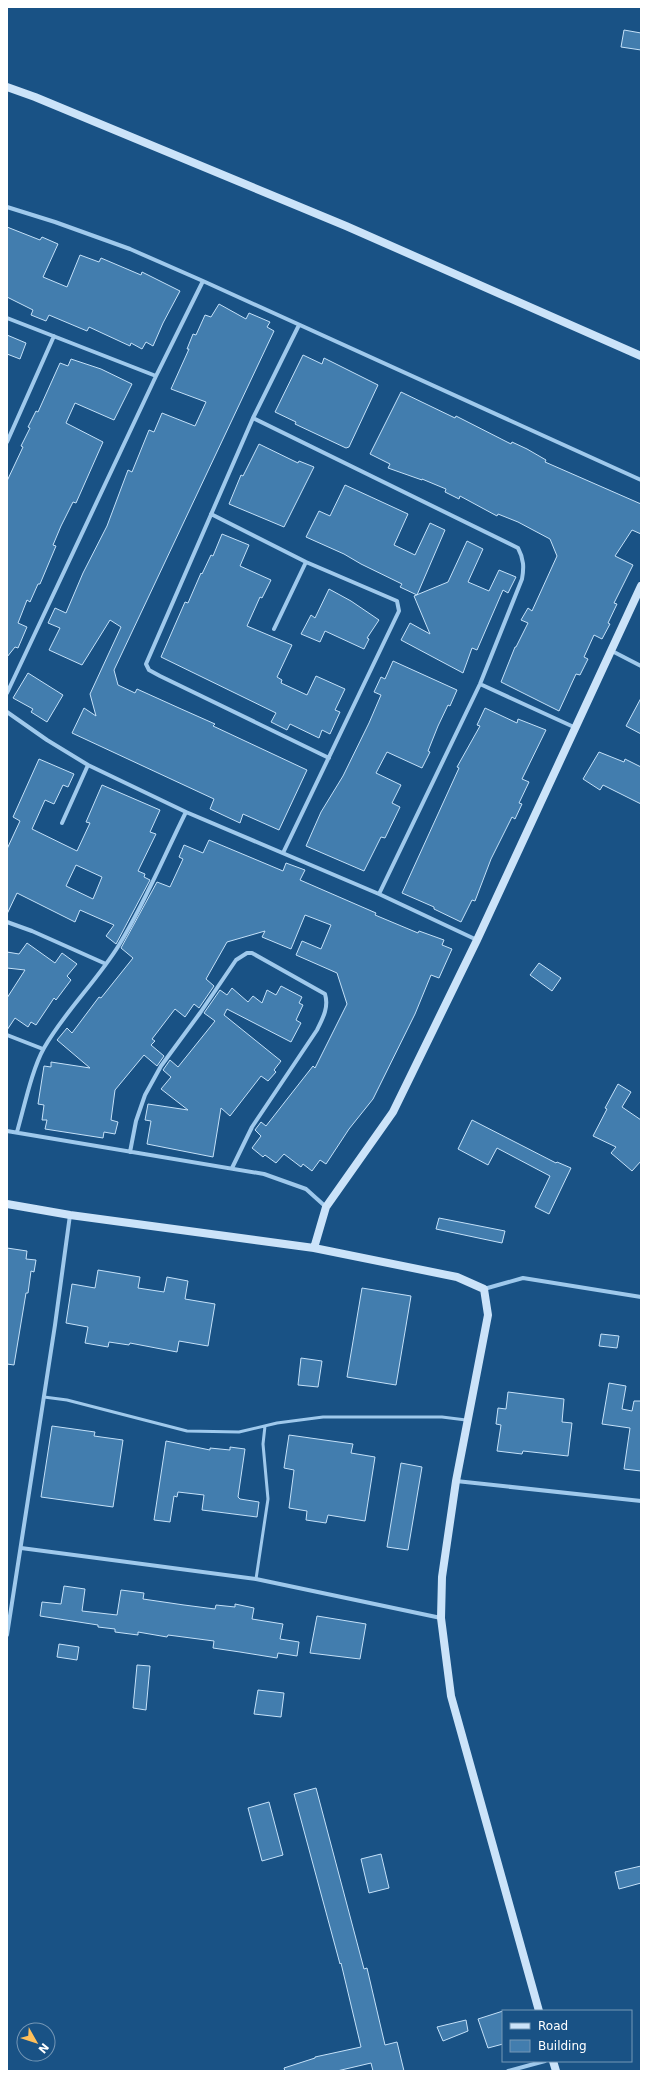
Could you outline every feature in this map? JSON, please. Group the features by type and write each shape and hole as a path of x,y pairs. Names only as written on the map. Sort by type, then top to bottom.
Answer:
{"street":[{"path":"7,87 43,100 339,223 641,356"},
{"path":"7,207 55,222 115,244 203,281 641,480"},
{"path":"7,693 156,376 203,281"},
{"path":"7,318 156,376"},
{"path":"299,325 254,418 146,662 147,668 329,758"},
{"path":"7,442 54,336"},
{"path":"254,418 518,548 524,564 522,580 480,684 379,894"},
{"path":"211,514 306,562 397,601 399,611 283,854"},
{"path":"274,629 306,562"},
{"path":"314,1248 326,1207 393,1112 477,940 641,586"},
{"path":"612,651 641,666"},
{"path":"480,684 576,728"},
{"path":"7,712 88,766 186,812 379,894 477,940"},
{"path":"62,823 88,766"},
{"path":"17,1132 27,1094 43,1049 69,1011 106,964 133,920 186,812"},
{"path":"7,922 32,931 106,964"},
{"path":"130,1152 136,1122 145,1095 161,1066 200,1013 236,960 247,953 252,953 325,994 327,1000 325,1012 317,1030 252,1127 232,1168"},
{"path":"7,1035 43,1049"},
{"path":"7,1131 264,1174 297,1185 314,1195 326,1207"},
{"path":"7,1204 70,1215 314,1248 457,1277 484,1289 523,1278 641,1297"},
{"path":"7,1635 44,1397 70,1215"},
{"path":"484,1289 488,1315 456,1481 442,1577 441,1618 451,1696 539,2010"},
{"path":"456,1481 641,1501"},
{"path":"21,1548 256,1579 441,1618"},
{"path":"508,2071 541,2062"}],"lane":[{"path":"44,1397 67,1400 187,1431 239,1432 265,1426 323,1417 442,1417 468,1420"},
{"path":"256,1579 268,1499 263,1444 265,1426"}],"building":[{"path":"624,30 641,33 641,50 621,47"},
{"path":"7,227 40,240 42,237 58,244 43,277 67,287 80,255 99,262 101,258 141,275 142,272 180,291 153,346 146,342 142,349 131,343 130,346 89,327 87,331 49,315 46,321 31,315 33,310 7,297"},
{"path":"219,304 246,319 249,313 270,322 267,327 274,331 114,670 118,685 135,693 137,689 215,724 213,726 307,770 279,830 243,814 240,823 210,809 214,799 72,733 84,708 96,716 90,694 121,627 110,620 82,665 49,650 60,628 48,623 55,608 66,613 83,573 107,526 128,470 132,472 149,430 154,432 162,413 195,426 206,402 171,389 189,349 187,349 193,334 196,335 205,315 211,317"},
{"path":"7,335 26,343 20,359 7,354"},
{"path":"303,355 322,364 324,358 378,385 349,447 346,448 295,424 296,422 275,412"},
{"path":"71,359 101,369 132,384 114,420 75,403 66,423 103,442 76,503 73,502 61,526 53,545 56,546 40,584 38,584 30,602 27,600 18,623 27,627 18,648 15,647 7,657 7,481 23,447 21,446 30,428 28,427 36,411 38,412 60,363 68,366"},
{"path":"401,392 455,418 456,416 511,444 512,442 527,449 546,460 545,462 641,504 641,534 632,530 615,556 633,565 614,603 617,604 608,623 610,624 602,639 594,635 584,657 588,659 580,675 576,674 559,711 501,682 515,647 528,623 521,620 528,608 532,611 557,556 550,539 518,522 498,514 497,516 460,496 459,499 445,492 446,489 422,479 388,468 390,464 370,454"},
{"path":"259,444 298,463 299,461 314,467 284,527 229,504 241,475 243,476"},
{"path":"345,485 408,514 394,545 415,555 430,523 445,530 417,595 400,587 402,584 344,554 306,537 319,511 330,516"},
{"path":"222,534 249,545 240,566 271,580 262,598 260,597 247,626 292,645 277,677 282,680 281,683 307,695 316,676 345,689 335,710 340,712 330,734 322,730 319,738 290,724 287,730 271,722 276,713 161,657 185,602 188,603 201,573 202,574 211,555 213,556"},
{"path":"467,541 483,549 468,582 489,591 499,570 516,577 508,593 503,590 477,650 472,648 463,673 401,640 410,623 430,634 414,596 448,582"},
{"path":"329,589 351,601 379,620 367,638 369,639 364,649 325,631 320,642 301,634 311,615 315,618"},
{"path":"393,661 457,690 450,706 448,705 438,726 428,751 430,752 422,768 387,752 376,773 401,785 392,803 400,807 385,838 381,837 364,871 306,846 321,812 343,776 369,723 381,695 374,692 381,677 385,679"},
{"path":"28,673 63,695 47,722 31,712 33,709 13,698"},
{"path":"641,698 641,734 626,726"},
{"path":"485,708 517,723 518,719 546,730 522,779 529,782 519,803 522,804 515,819 512,817 491,859 475,901 472,900 461,922 434,909 434,907 402,893 459,768 457,767 480,726 477,725"},
{"path":"599,752 624,762 625,759 641,767 641,804 603,785 600,790 583,779"},
{"path":"39,759 74,774 68,787 63,785 54,804 45,800 32,829 77,851 90,823 86,822 102,785 160,810 150,832 156,834 138,871 145,874 144,877 150,880 116,944 106,936 114,925 80,910 75,922 17,893 7,914 7,849 20,821 13,817","holes":["76,865 102,877 93,899 66,886"]},
{"path":"209,840 283,871 286,863 305,870 300,880 418,933 419,931 444,940 442,945 452,949 439,978 431,975 415,1014 373,1099 349,1129 326,1164 320,1160 312,1171 303,1164 301,1167 284,1154 276,1163 265,1155 263,1157 252,1148 261,1136 255,1130 261,1122 266,1126 313,1066 315,1068 347,1004 337,973 296,955 302,941 321,949 331,925 305,915 291,949 262,937 265,931 227,942 206,979 214,986 199,1008 194,1004 185,1017 175,1009 152,1039 155,1041 151,1045 164,1056 157,1066 144,1055 115,1090 111,1120 118,1122 115,1134 104,1132 103,1138 45,1129 47,1120 42,1120 44,1105 38,1104 44,1066 51,1067 51,1062 90,1068 57,1040 67,1028 72,1033 99,997 101,998 133,958 121,948 157,882 170,887 183,859 179,857 184,845 203,853"},
{"path":"27,943 55,963 62,953 77,964 67,976 71,980 56,1000 54,998 36,1025 31,1022 28,1027 15,1018 7,1030 7,998 25,970 7,968 7,952 19,954"},
{"path":"539,963 561,978 552,991 530,975"},
{"path":"281,986 302,997 299,1003 303,1005 296,1020 301,1023 291,1042 227,1009 224,1015 281,1061 274,1070 276,1072 268,1081 261,1076 230,1116 221,1108 213,1157 147,1144 151,1121 145,1120 148,1104 188,1110 161,1089 171,1077 163,1070 170,1060 178,1067 215,1021 204,1013 220,990 227,995 232,988 248,1002 253,996 262,1003 267,990 276,995"},
{"path":"618,1084 631,1092 622,1107 641,1120 641,1161 632,1171 611,1153 616,1147 593,1136 607,1109 605,1108"},
{"path":"472,1120 556,1163 557,1162 571,1168 549,1214 535,1207 550,1176 497,1148 488,1165 458,1149"},
{"path":"439,1218 505,1231 502,1243 436,1229"},
{"path":"7,1248 27,1251 26,1259 36,1260 34,1272 31,1271 28,1293 26,1293 14,1365 7,1364"},
{"path":"98,1270 140,1277 138,1288 164,1292 167,1277 188,1281 185,1299 215,1304 208,1346 179,1341 177,1352 130,1343 129,1345 109,1342 108,1347 85,1343 88,1327 66,1323 72,1284 95,1288"},
{"path":"362,1288 411,1296 396,1385 347,1377"},
{"path":"601,1334 619,1336 617,1348 599,1346"},
{"path":"301,1358 322,1361 318,1387 298,1385"},
{"path":"609,1383 626,1386 622,1409 632,1411 634,1401 641,1401 641,1471 624,1469 630,1428 602,1424"},
{"path":"508,1392 564,1399 562,1422 572,1423 568,1456 523,1451 522,1454 497,1451 501,1425 496,1424 498,1408 506,1409"},
{"path":"52,1426 95,1432 94,1436 123,1440 113,1507 41,1497"},
{"path":"289,1435 353,1444 351,1453 375,1457 365,1521 328,1515 326,1523 306,1520 307,1511 289,1508 294,1470 284,1468"},
{"path":"166,1441 210,1450 210,1448 230,1450 230,1447 245,1449 238,1497 240,1499 259,1502 257,1517 202,1510 204,1495 178,1492 177,1497 174,1496 170,1522 154,1520"},
{"path":"401,1463 422,1467 408,1550 387,1547"},
{"path":"64,1586 85,1589 82,1611 117,1615 121,1590 144,1593 143,1599 184,1605 215,1609 216,1605 235,1607 235,1604 254,1608 252,1619 283,1624 280,1639 299,1642 297,1656 278,1653 277,1658 213,1648 214,1641 168,1635 167,1637 138,1632 138,1635 115,1632 115,1629 98,1627 98,1625 40,1616 42,1602 61,1604"},
{"path":"317,1616 366,1624 360,1659 310,1653"},
{"path":"59,1644 79,1647 77,1660 57,1657"},
{"path":"137,1665 150,1666 146,1710 133,1708"},
{"path":"258,1690 284,1693 281,1717 254,1714"},
{"path":"316,1788 364,1969 367,1968 385,2045 397,2042 404,2071 373,2071 371,2063 337,2071 285,2071 284,2068 315,2057 361,2047 341,1963 340,1964 294,1794"},
{"path":"269,1802 283,1855 262,1861 248,1808"},
{"path":"381,1854 389,1888 369,1893 361,1859"},
{"path":"641,1866 641,1883 619,1889 615,1872"},
{"path":"502,2011 502,2044 488,2048 478,2019"},
{"path":"466,2020 468,2031 443,2041 437,2027"}]}
